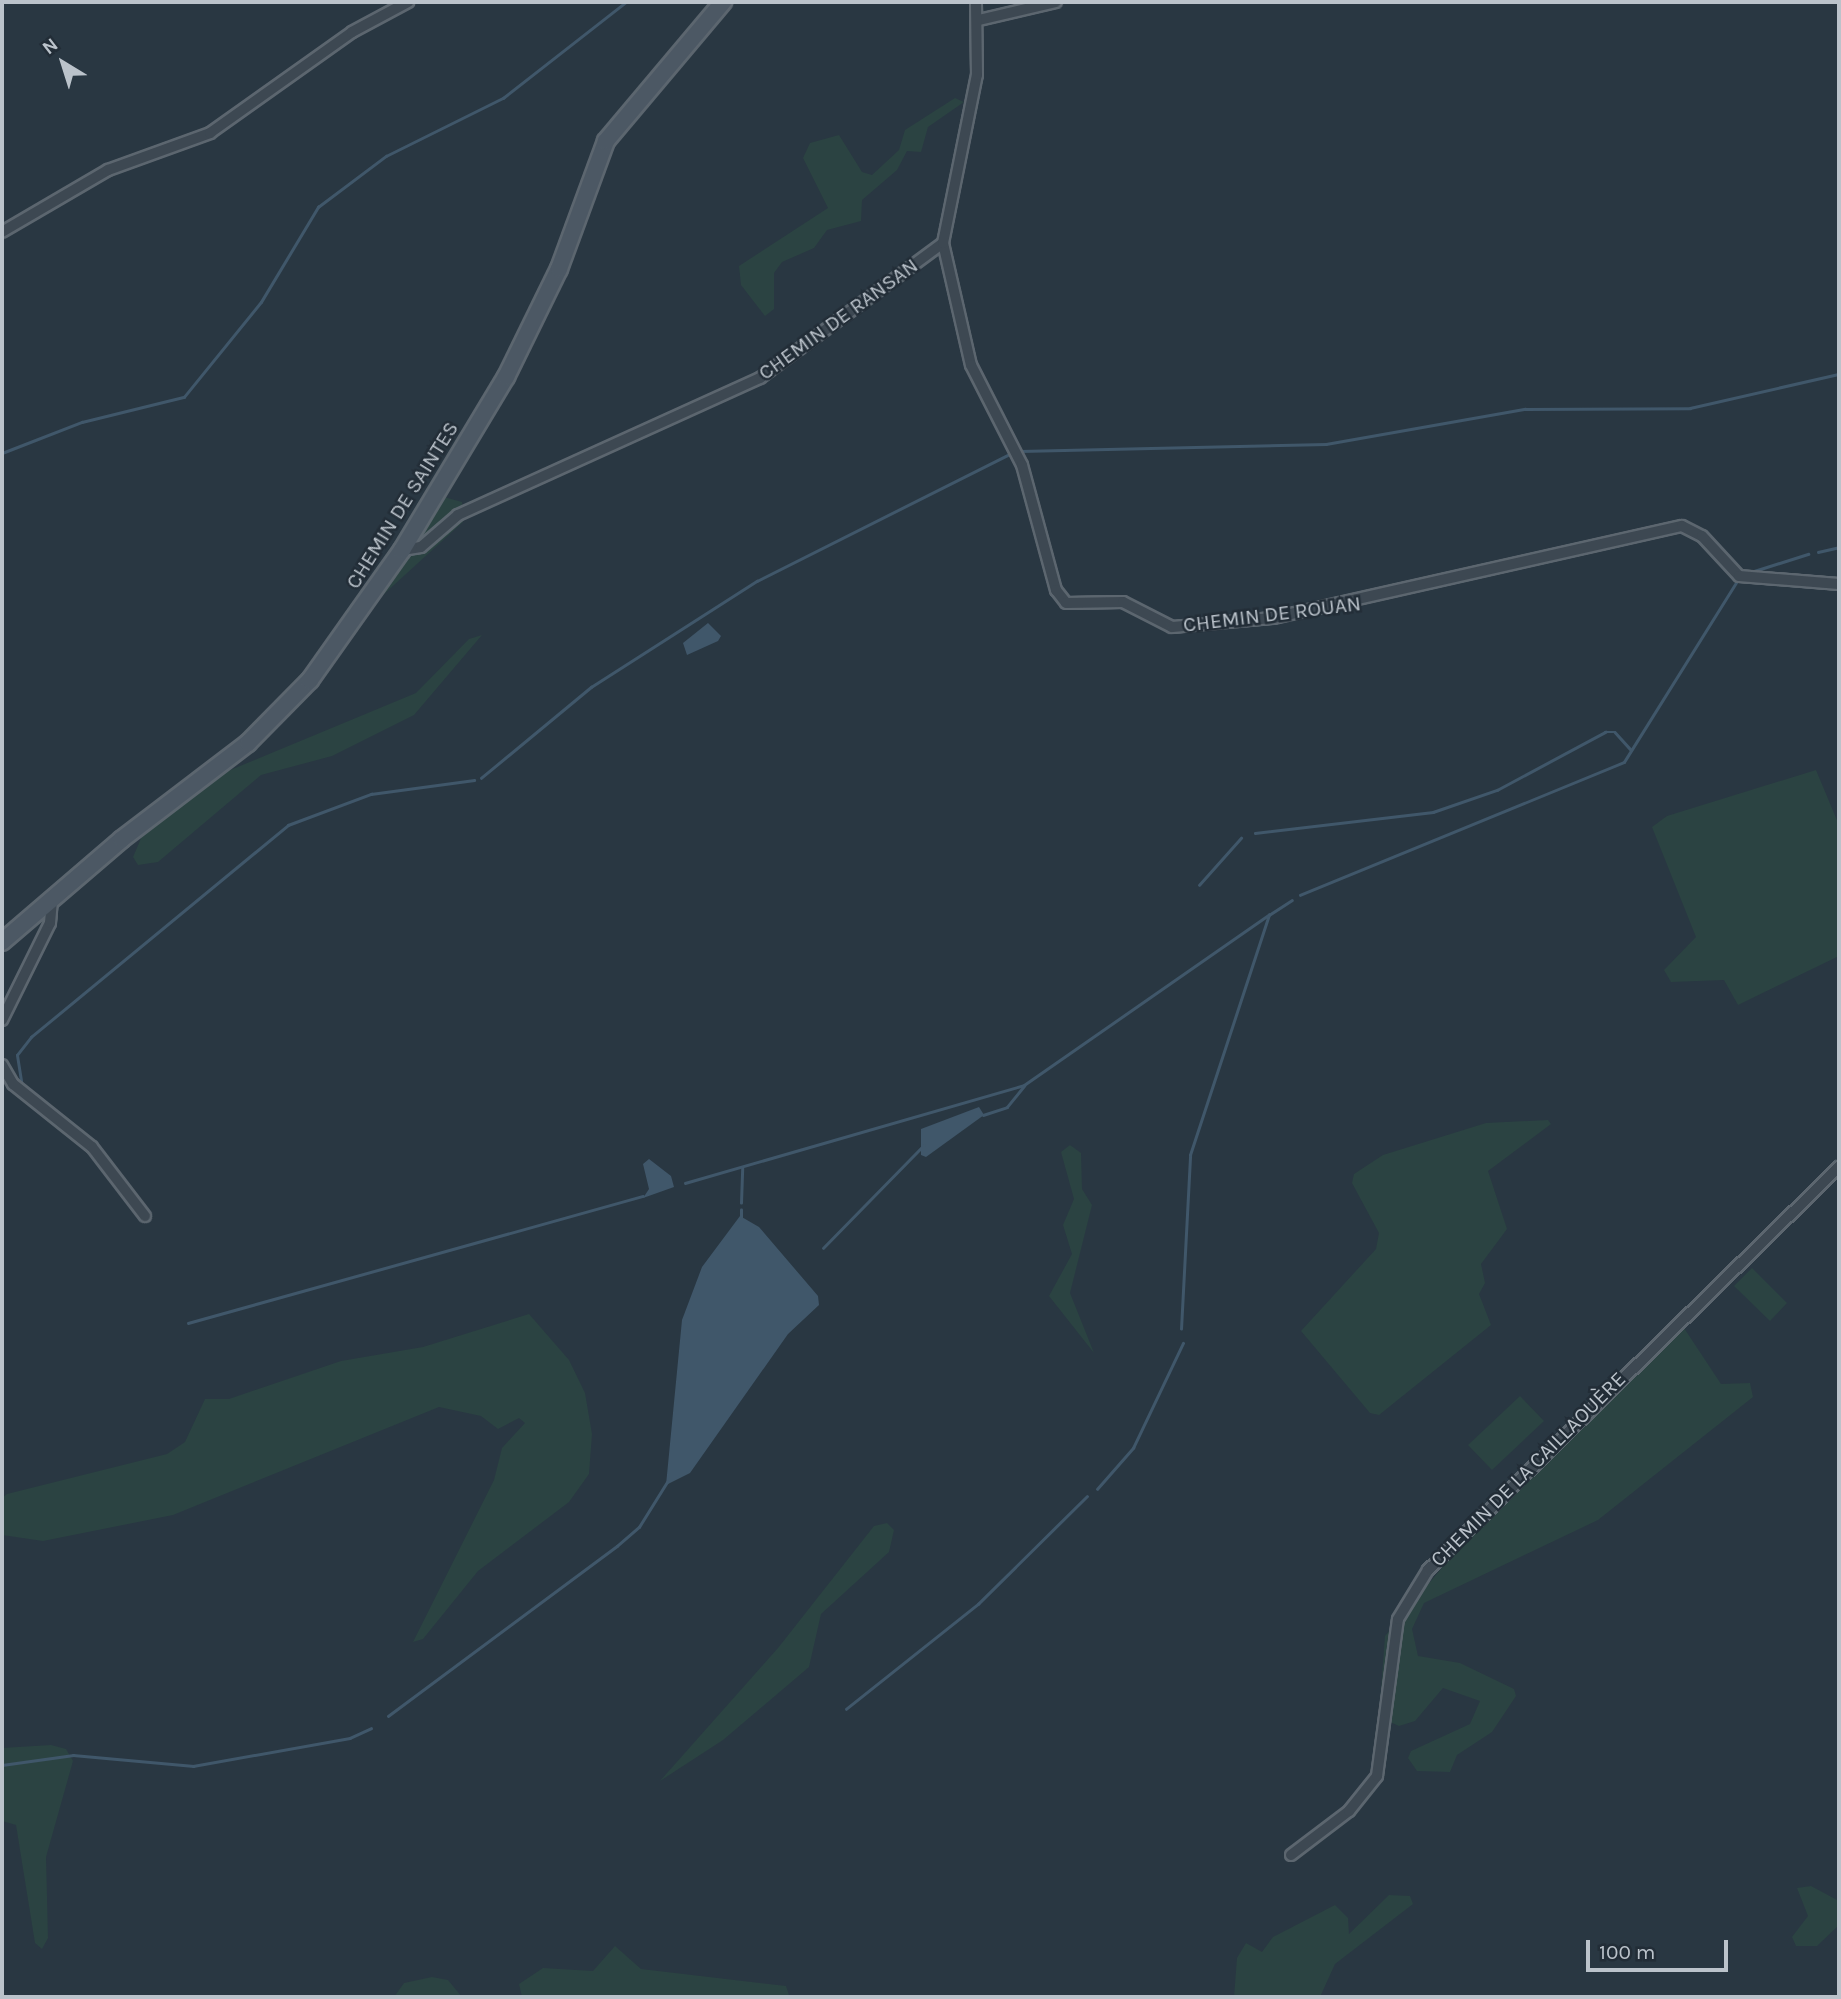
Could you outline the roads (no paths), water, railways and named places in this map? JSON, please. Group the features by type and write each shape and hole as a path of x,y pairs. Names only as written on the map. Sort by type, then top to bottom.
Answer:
{"street":[{"path":"2,232 108,170 210,133 352,32 408,2"},
{"name":"CHEMIN DE SAINTES","path":"2,942 282,711 402,550 506,377 559,269 607,141 723,2"},
{"path":"943,243 977,75 979,20 976,2"},
{"path":"979,20 1056,2"},
{"name":"CHEMIN DE RANSAN","path":"402,550 421,547 458,515 760,378 943,243"},
{"name":"CHEMIN DE ROUAN","path":"943,243 971,365 1022,465 1056,590 1066,603 1123,601 1172,627 1273,618 1682,526 1702,536 1739,576 1839,584"},
{"path":"2,1020 50,923 52,901"},
{"path":"2,1065 13,1084 92,1147 145,1216"},
{"name":"CHEMIN DE LA CAILLAOUÈRE","path":"1292,1855 1349,1811 1377,1776 1398,1619 1428,1570 1839,1167"}],"water":[{"path":"708,623 721,636 718,641 687,655 683,643"},
{"path":"979,1107 984,1115 926,1157 921,1155 921,1129"},
{"path":"649,1159 671,1176 674,1187 643,1198 649,1189 643,1164"},
{"path":"740,1216 759,1227 818,1296 819,1305 788,1334 690,1473 666,1485 682,1320 702,1267"}],"waterway":[{"path":"2,453 82,422 184,397 261,302 318,207 386,156 503,98 626,2"},
{"path":"1020,451 1326,444 1525,409 1690,408 1839,374"},
{"path":"481,778 591,687 757,581 1009,454"},
{"path":"1818,552 1839,547"},
{"path":"1751,572 1808,554"},
{"path":"1300,895 1624,762 1737,581"},
{"path":"1255,833 1433,812 1497,790 1605,732 1615,732 1631,750"},
{"path":"22,1087 17,1055 31,1037 288,825 371,794 474,780"},
{"path":"1199,885 1241,838"},
{"path":"1181,1329 1190,1155 1269,915 1292,900"},
{"path":"685,1183 1024,1085 1269,915"},
{"path":"983,1115 1007,1107 1024,1086"},
{"path":"823,1248 924,1145"},
{"path":"741,1203 742,1168"},
{"path":"188,1323 643,1196"},
{"path":"741,1210 741,1217"},
{"path":"1097,1489 1133,1448 1183,1343"},
{"path":"388,1716 617,1546 639,1527 667,1482"},
{"path":"846,1709 978,1604 1087,1496"},
{"path":"2,1765 73,1755 193,1766 350,1738 371,1728"}]}
